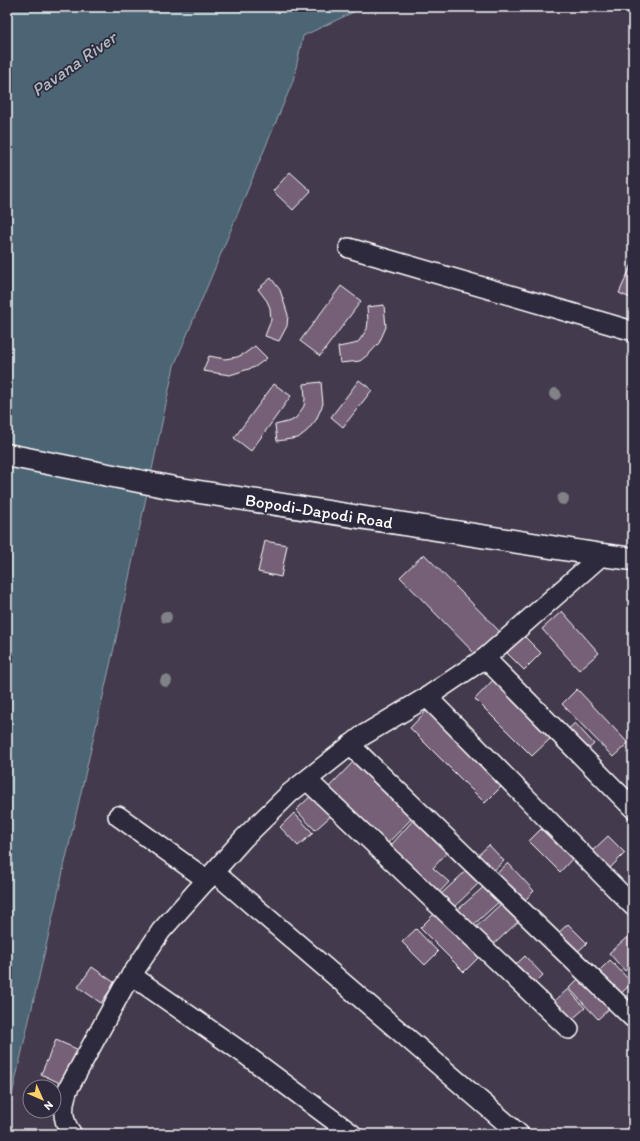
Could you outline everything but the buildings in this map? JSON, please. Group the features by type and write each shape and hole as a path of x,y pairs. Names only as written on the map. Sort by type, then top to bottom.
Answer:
{"street":[{"path":"349,248 633,330"},
{"name":"Bopodi-Dapodi Road","path":"7,455 174,488 633,559"},
{"path":"72,1134 65,1124 63,1115 64,1100 68,1089 123,988 161,931 244,838 290,794 362,736 427,697 485,658 602,555"},
{"path":"485,658 633,808"},
{"path":"427,697 633,906"},
{"path":"350,746 633,1018"},
{"path":"307,780 569,1029"},
{"path":"118,816 210,876 519,1134"},
{"path":"131,975 246,1055 352,1134"}],"water":[{"name":"Pavana River","path":"7,7 364,7 303,36 293,81 174,366 116,639 7,1117"}]}
